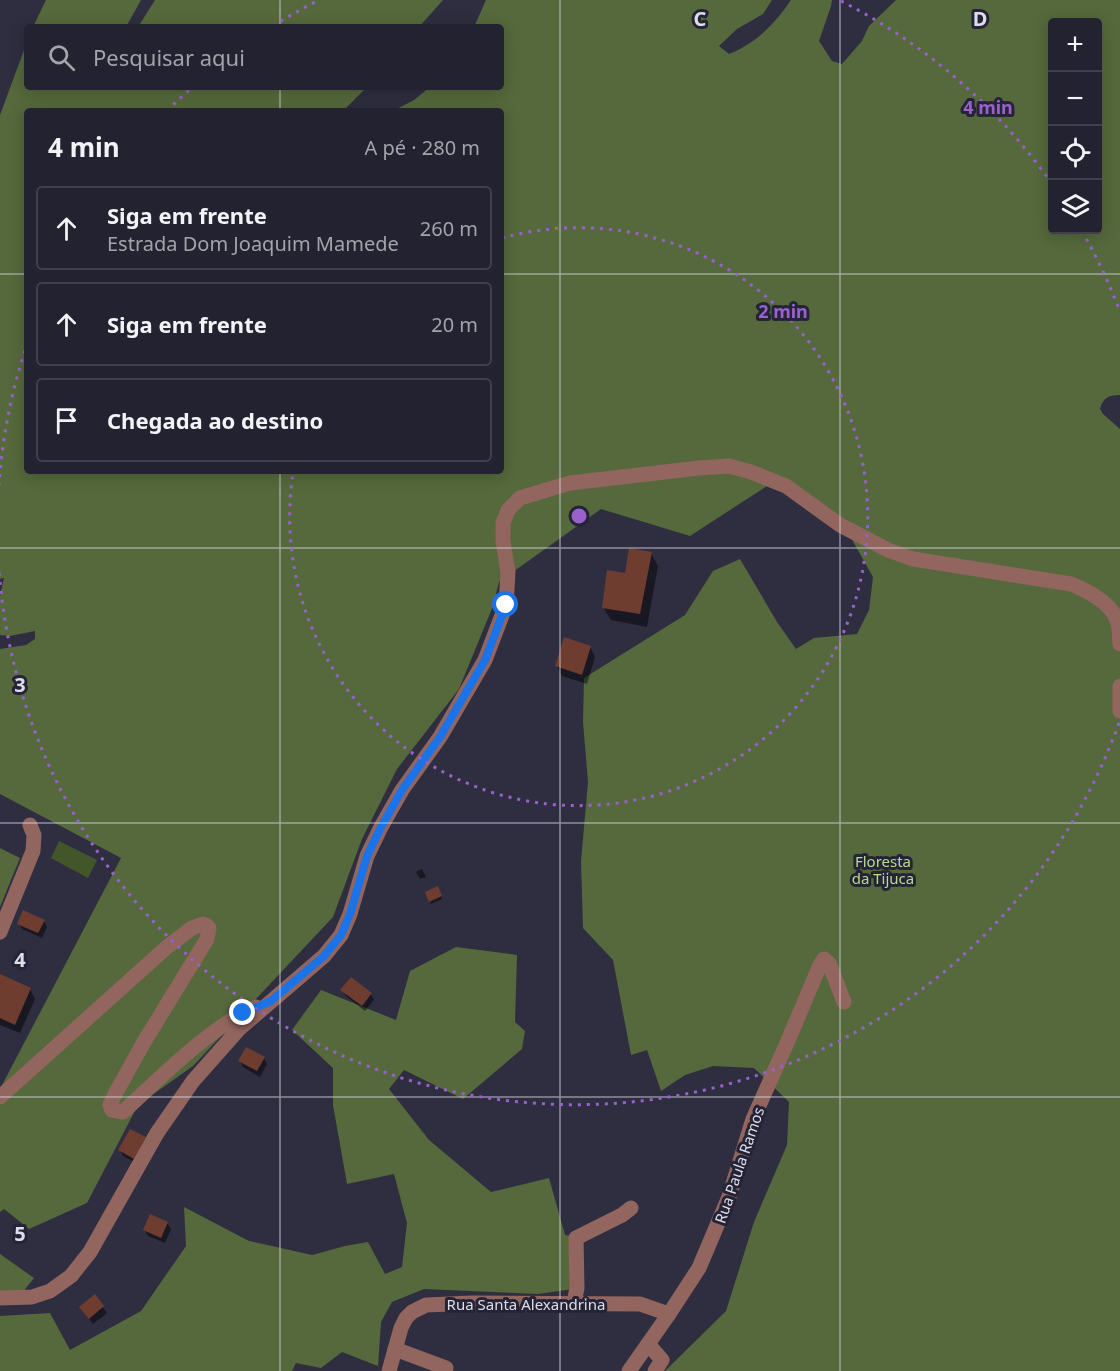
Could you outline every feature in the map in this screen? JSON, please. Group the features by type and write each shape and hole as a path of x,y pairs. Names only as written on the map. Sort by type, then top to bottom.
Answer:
{"street":[{"path":"0,1298 32,1297 50,1291 71,1276 90,1252 157,1133 193,1081 239,1029 324,956 341,935 350,914 367,856 381,827 402,790 440,737 485,660 506,605 508,572 503,541 503,523 508,510 520,498 570,483 729,466 786,486 840,525 888,550 923,561 1071,584 1088,591 1110,609 1118,622 1120,644"},
{"path":"1120,686 1120,711"},
{"path":"0,932 33,850 34,835 30,825"},
{"path":"0,1097 167,946 198,925 206,925 209,928 207,939 119,1087 111,1105 112,1110 123,1112 181,1059 228,1023 243,1013 271,1001"},
{"name":"Rua Paula Ramos","path":"629,1371 699,1268 729,1197 753,1119 819,965 824,959 829,963 844,1002"},
{"path":"574,1303 577,1288 576,1238 622,1215 630,1208"},
{"name":"Rua Santa Alexandrina","path":"389,1371 406,1318 412,1311 426,1305 640,1304 669,1314"},
{"path":"648,1344 662,1360 655,1371"},
{"path":"395,1349 446,1368"}],"green space":[{"path":"46,0 141,0 128,24 34,24"},
{"path":"155,0 443,0 422,24 140,24"},
{"name":"Floresta da Tijuca","path":"486,0 772,0 763,14 737,29 719,46 729,54 747,45 764,32 791,0 832,0 819,41 832,61 842,64 862,41 869,26 896,0 1120,0 1120,395 1107,398 1100,409 1120,429 1120,1371 665,1371 726,1311 754,1222 787,1145 789,1102 754,1068 713,1066 685,1075 661,1091 647,1050 631,1055 613,960 583,928 581,861 588,782 583,722 584,678 685,615 713,571 740,559 777,622 796,649 814,638 857,634 869,610 873,577 850,536 785,493 767,486 690,536 601,509 499,582 493,606 459,689 397,769 362,839 333,917 193,1066 138,1105 87,1203 29,1229 4,1209 0,1212 0,1089 121,858 0,794 0,649 26,645 35,639 35,631 10,636 0,635 0,596 4,578 0,579 0,115 24,50 24,90 364,90 346,108 24,108 24,474 504,474 504,108 399,108 426,90 504,90 504,24 475,24"},
{"path":"59,841 97,860 88,878 51,858"},
{"path":"0,848 20,858 0,907"},
{"path":"456,947 517,955 515,1022 525,1031 522,1049 463,1099 404,1070 389,1089 429,1140 491,1192 549,1178 565,1235 574,1237 573,1289 538,1294 424,1289 392,1302 381,1322 378,1366 342,1352 321,1368 296,1363 292,1371 0,1371 0,1316 50,1313 70,1350 141,1311 186,1246 184,1207 249,1241 312,1255 368,1242 385,1274 402,1267 407,1223 394,1174 347,1184 333,1105 333,1068 292,1030 321,990 396,1020 410,971"},
{"path":"0,1254 34,1278 18,1298 0,1299"}],"building":[{"path":"629,548 652,552 640,614 602,608 607,570 625,573"},
{"path":"564,637 591,646 582,675 555,666"},
{"path":"438,886 442,896 429,902 425,892"},
{"path":"23,910 45,920 38,933 17,924"},
{"path":"0,974 31,988 15,1025 0,1018"},
{"path":"351,977 372,993 362,1006 340,990"},
{"path":"246,1047 265,1057 257,1071 238,1061"},
{"path":"130,1129 146,1137 134,1159 118,1150"},
{"path":"150,1214 168,1222 161,1238 143,1230"},
{"path":"95,1294 104,1306 89,1319 79,1307"}],"route":[{"path":"243,1013 271,1001 324,956 341,935 350,914 367,856 381,827 402,790 440,737 485,660 506,605"}]}
